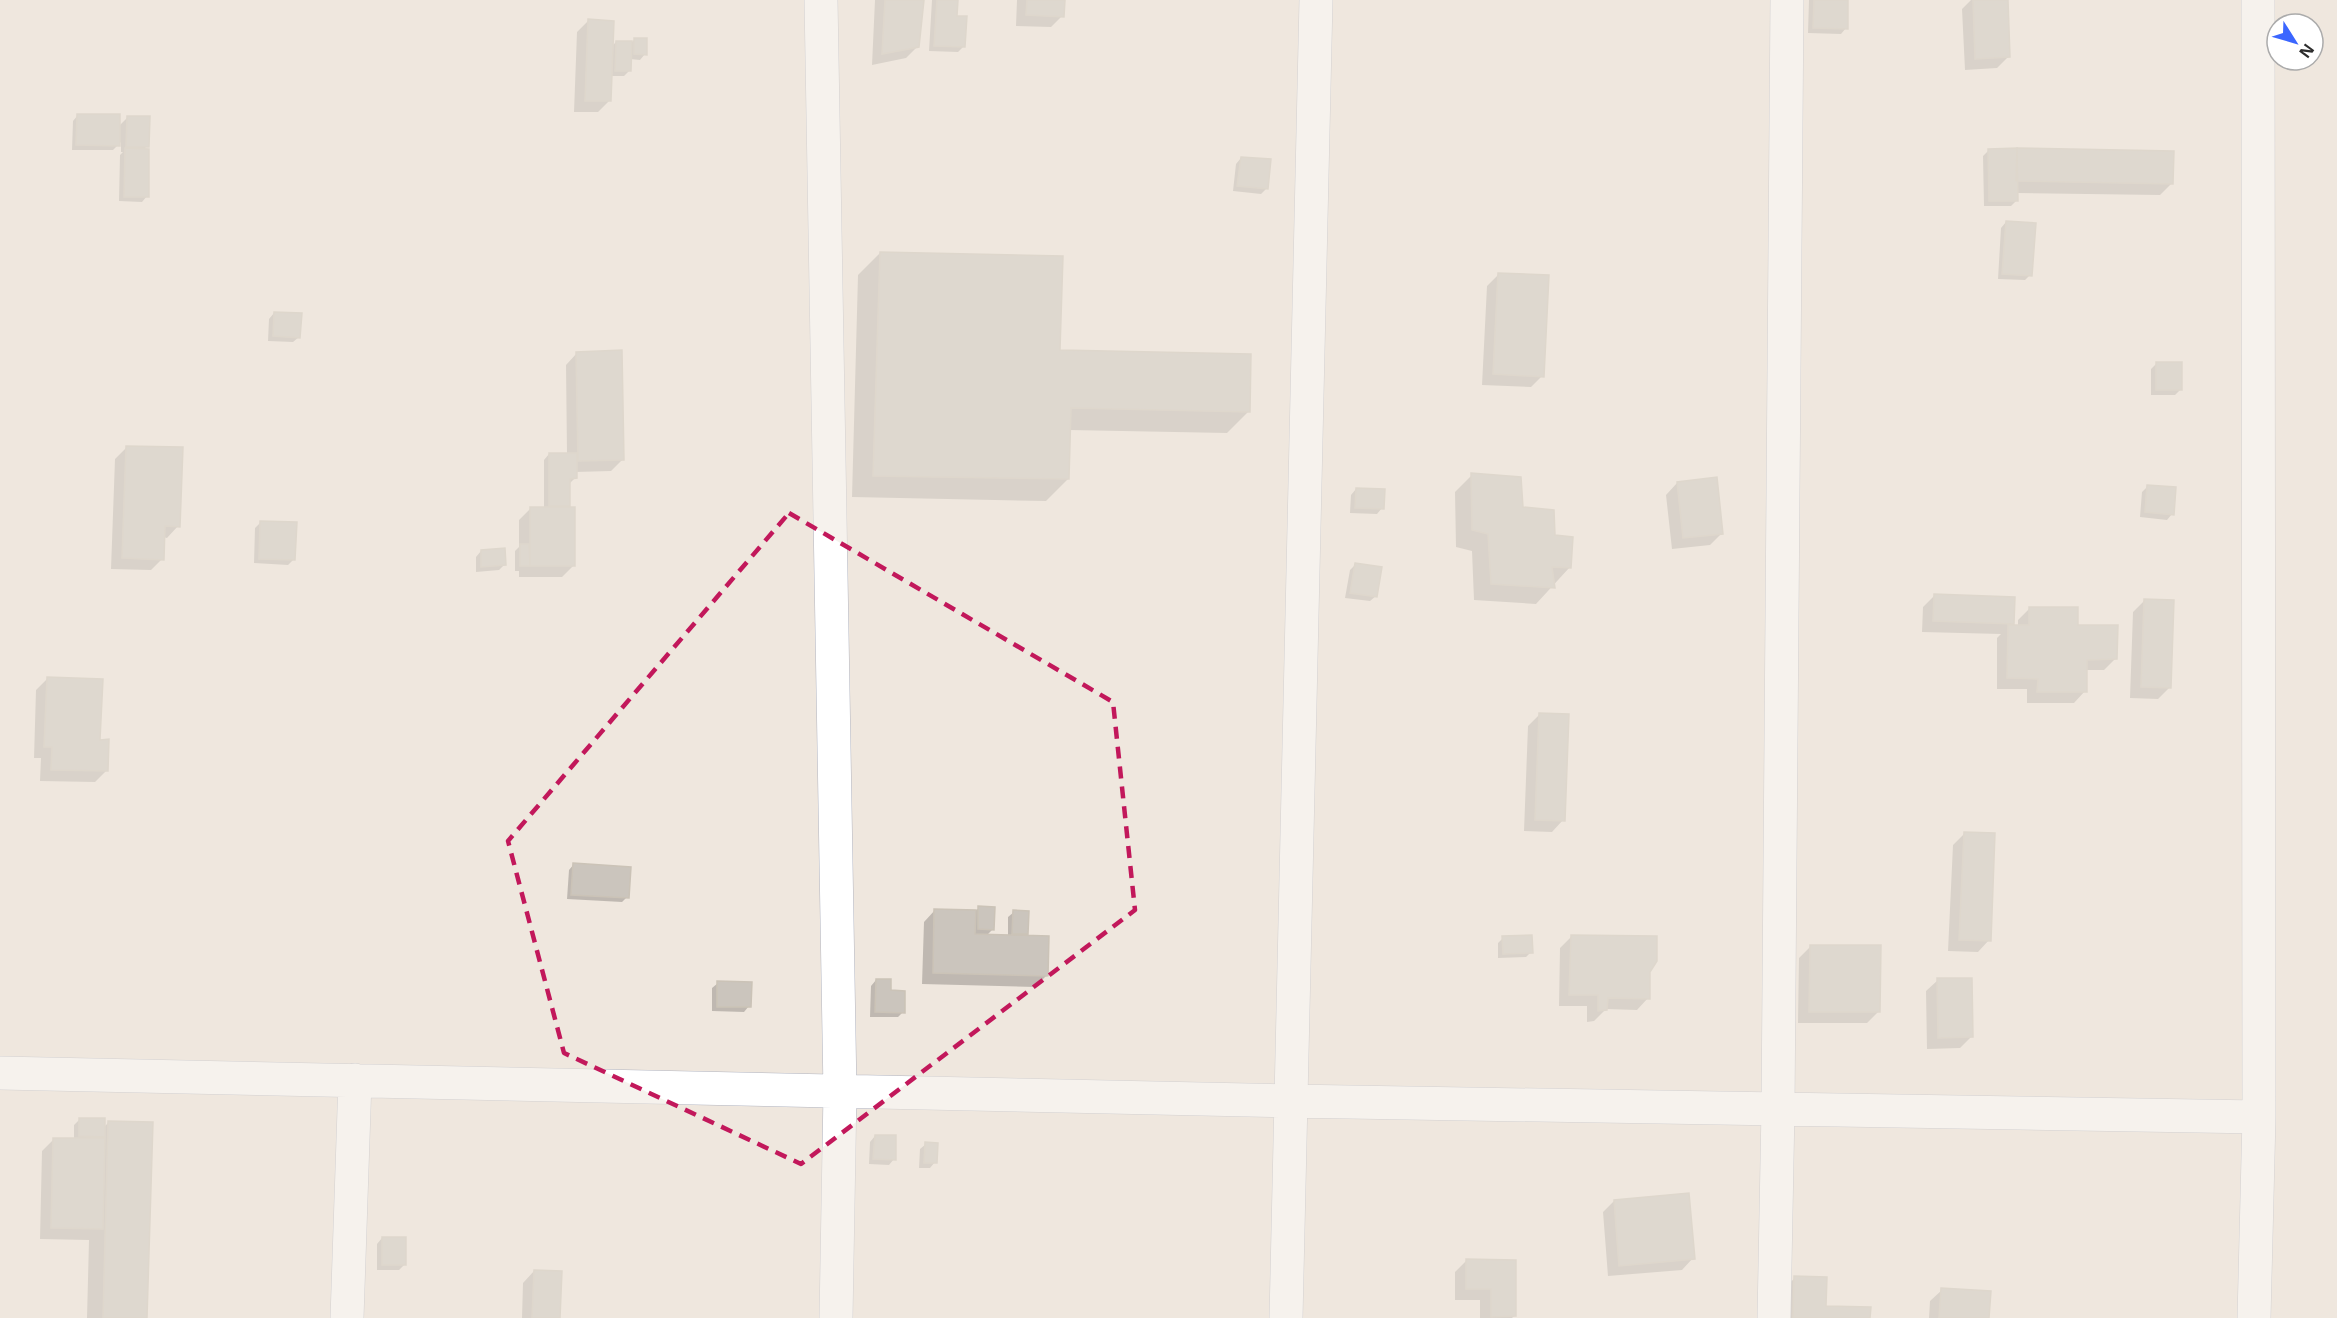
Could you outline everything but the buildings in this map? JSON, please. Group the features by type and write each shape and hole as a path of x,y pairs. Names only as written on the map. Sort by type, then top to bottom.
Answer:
{"street":[{"path":"821,0 840,1092 836,1318"},
{"path":"1286,1318 1316,0"},
{"path":"1774,1318 1778,1109 1787,0"},
{"path":"2254,1318 2259,1117 2258,0"},
{"path":"0,1073 1290,1101 2259,1117"},
{"path":"347,1318 355,1080"}],"highlighted area":[{"path":"789,513 1113,702 1135,910 801,1164 564,1053 508,841"}]}
